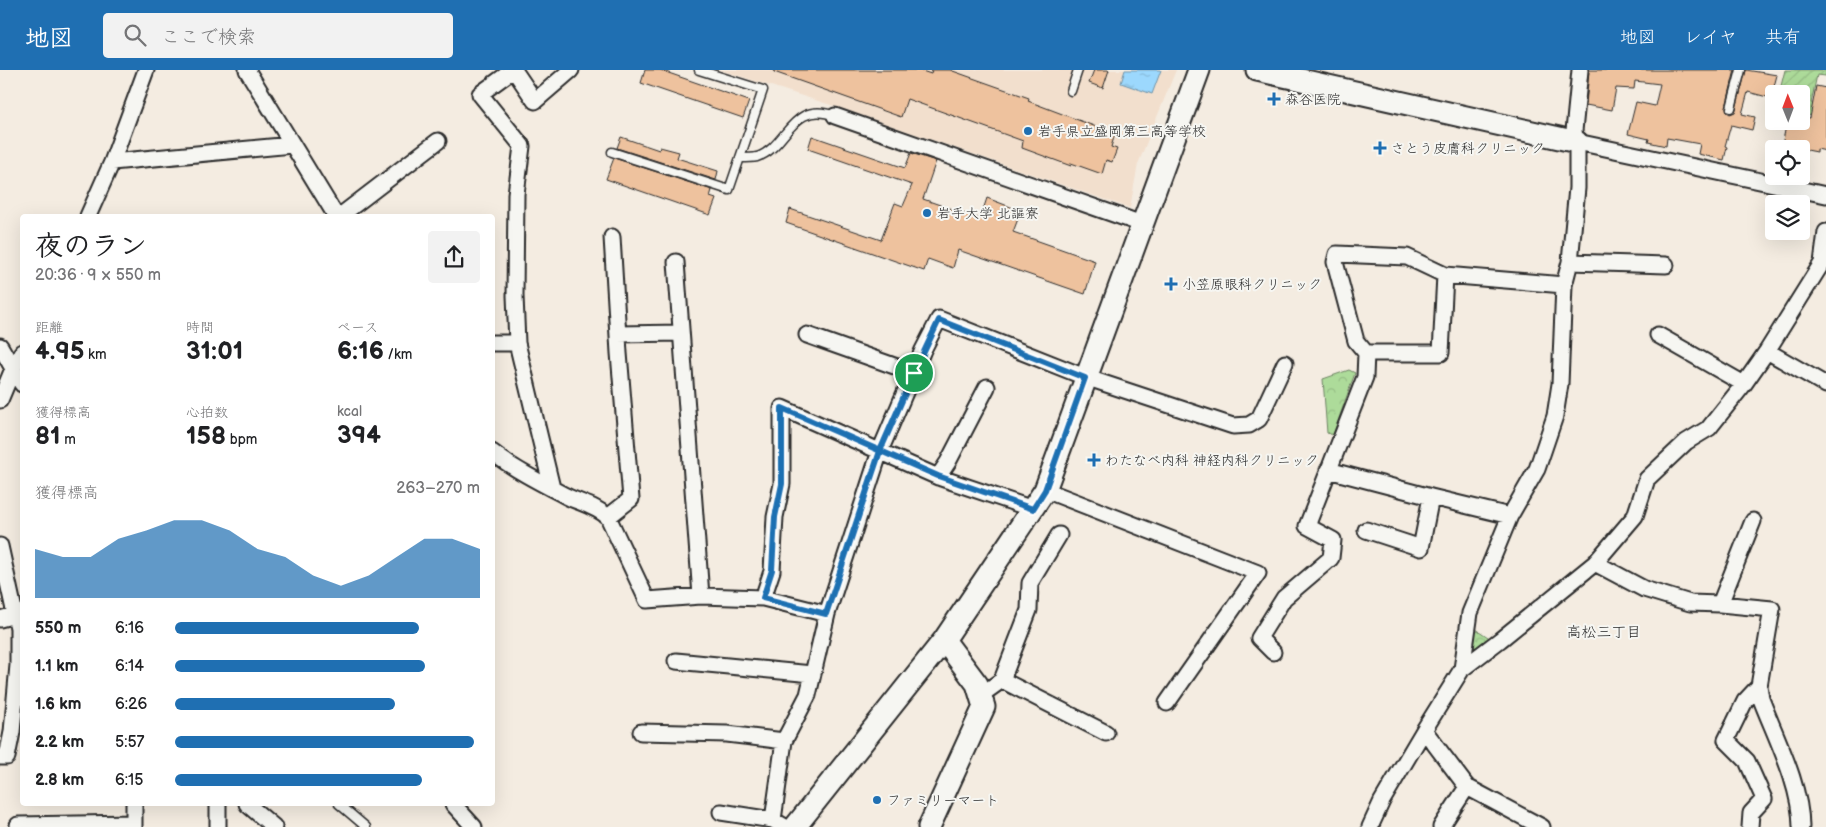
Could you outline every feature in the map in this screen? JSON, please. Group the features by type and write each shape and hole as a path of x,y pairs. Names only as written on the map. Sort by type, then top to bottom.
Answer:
{"street":[{"path":"89,214 112,162 146,70"},
{"path":"247,70 337,214"},
{"path":"552,488 517,343 515,296 516,194 522,146 480,94 514,70 535,101 571,70"},
{"path":"795,827 944,640 1045,490 1199,70"},
{"path":"1257,70 1577,142 1826,195"},
{"path":"1462,669 1470,613 1510,516 1537,469 1555,416 1560,384 1564,285 1570,262 1577,188 1577,142 1574,131 1580,70"},
{"path":"835,116 1142,224"},
{"path":"341,214 438,141"},
{"path":"112,162 292,145"},
{"path":"1370,827 1382,802 1462,669 1595,563 1635,516 1646,479 1686,442 1709,428 1744,384 1822,263 1826,232"},
{"path":"608,517 631,499 612,237"},
{"path":"1273,652 1260,638 1264,630 1284,598 1331,558 1334,540 1307,526 1365,376 1366,353 1356,341 1335,262 1337,254 1407,258 1445,275 1564,285"},
{"path":"676,262 701,596"},
{"path":"1570,262 1666,265"},
{"path":"1366,353 1441,353 1445,275"},
{"path":"721,812 779,824 784,741 808,695 826,614 880,451 939,320 1085,378 1234,426 1249,425 1258,419 1284,363"},
{"path":"618,334 682,333"},
{"path":"808,335 914,373"},
{"path":"1658,335 1744,384"},
{"path":"495,343 517,343"},
{"path":"0,346 20,381"},
{"path":"1767,351 1826,385"},
{"path":"0,400 12,369 20,355"},
{"path":"938,476 948,462 987,387"},
{"path":"763,598 772,570 775,517 782,484 782,408 938,476 1033,509"},
{"path":"495,454 507,464 601,511 608,517 647,600 701,596 763,598 826,614"},
{"path":"1328,470 1510,516"},
{"path":"1045,490 1258,574 1167,703"},
{"path":"1366,530 1421,548 1431,497"},
{"path":"1720,604 1752,522"},
{"path":"981,695 1002,680 1029,610 1030,582 1058,535"},
{"path":"0,546 20,640 17,731 7,757 0,758"},
{"path":"1595,563 1653,592 1690,603 1772,609 1759,686 1761,699 1794,783 1801,810 1801,827"},
{"path":"0,619 15,615"},
{"path":"929,827 984,707 977,684 944,640"},
{"path":"676,661 812,674"},
{"path":"1002,680 1106,733"},
{"path":"1750,827 1751,813 1764,800 1747,761 1726,740 1745,700 1759,686"},
{"path":"1424,730 1467,787 1542,827"},
{"path":"641,732 727,734 784,741"},
{"path":"1441,827 1467,787"},
{"path":"18,825 134,825 134,806"},
{"path":"218,806 218,827"},
{"path":"249,806 274,827"},
{"path":"455,806 474,827"},
{"path":"469,806 479,827"}],"lane":[{"path":"612,152 729,190 763,90 699,70"},
{"path":"1070,91 1078,70"},
{"path":"1731,108 1741,70"},
{"path":"741,158 757,156 769,149 788,128 801,118 814,112 825,112 835,116"},
{"path":"342,806 366,827"}],"shaded area":[{"name":"岩手県立盛岡第三高等学校","path":"720,70 1176,70 1138,164 1130,208 834,106"}],"green space":[{"path":"1785,70 1826,70 1826,76 1817,75 1811,103 1826,106 1826,120 1810,116 1810,85 1781,85"},
{"path":"1349,370 1355,373 1333,435 1327,433 1323,379"},
{"path":"1473,627 1491,639 1471,653"}],"water":[{"path":"1125,70 1161,70 1152,94 1121,83"}],"building":[{"path":"645,70 660,70 749,101 743,118 641,83"},
{"path":"774,70 919,70 931,74 932,70 950,70 1029,98 1028,101 1115,134 1111,147 1117,149 1112,162 1106,160 1102,174 1071,163 1071,166 1022,148 1023,141 907,99 901,117 774,72"},
{"path":"1094,70 1109,70 1103,88 1089,83"},
{"path":"1589,70 1735,70 1726,107 1727,112 1730,114 1735,112 1746,70 1777,75 1774,85 1765,85 1765,96 1748,92 1742,114 1755,117 1752,130 1731,125 1725,146 1727,147 1724,160 1698,154 1700,144 1667,138 1666,146 1648,142 1649,139 1628,134 1636,102 1655,106 1660,84 1635,81 1634,89 1616,88 1612,110 1586,105"},
{"path":"1816,86 1826,88 1826,151 1817,149 1817,152 1810,151 1810,140 1783,140 1785,130 1810,130 1810,118"},
{"name":"岩手大学 北謳寮","path":"812,136 905,168 911,153 936,161 923,199 980,219 987,198 1021,211 1013,232 1095,261 1085,294 958,250 953,268 928,259 924,271 786,223 790,209 881,240 895,203 903,206 912,185 808,149"},
{"path":"621,137 659,150 660,147 679,152 677,158 718,171 716,180 617,148"},
{"path":"614,158 712,190 710,197 716,199 710,215 606,179"}],"place":[{"name":"森谷医院","path":"1274,99"},
{"name":"岩手県立盛岡第三高等学校","path":"1028,131"},
{"name":"さとう皮膚科クリニック","path":"1380,148"},
{"name":"岩手大学 北謳寮","path":"927,213"},
{"name":"小笠原眼科クリニック","path":"1171,284"},
{"name":"わたなべ内科 神経内科クリニック","path":"1094,460"},
{"name":"ファミリーマート","path":"877,800"}],"district":[{"name":"高松三丁目","path":"1604,632"}],"route":[{"path":"914,373 880,451 826,614 763,598 772,570 775,517 782,484 782,408 880,451 938,476 1033,509 1045,490 1085,378 939,320 923,350 914,373"}]}
